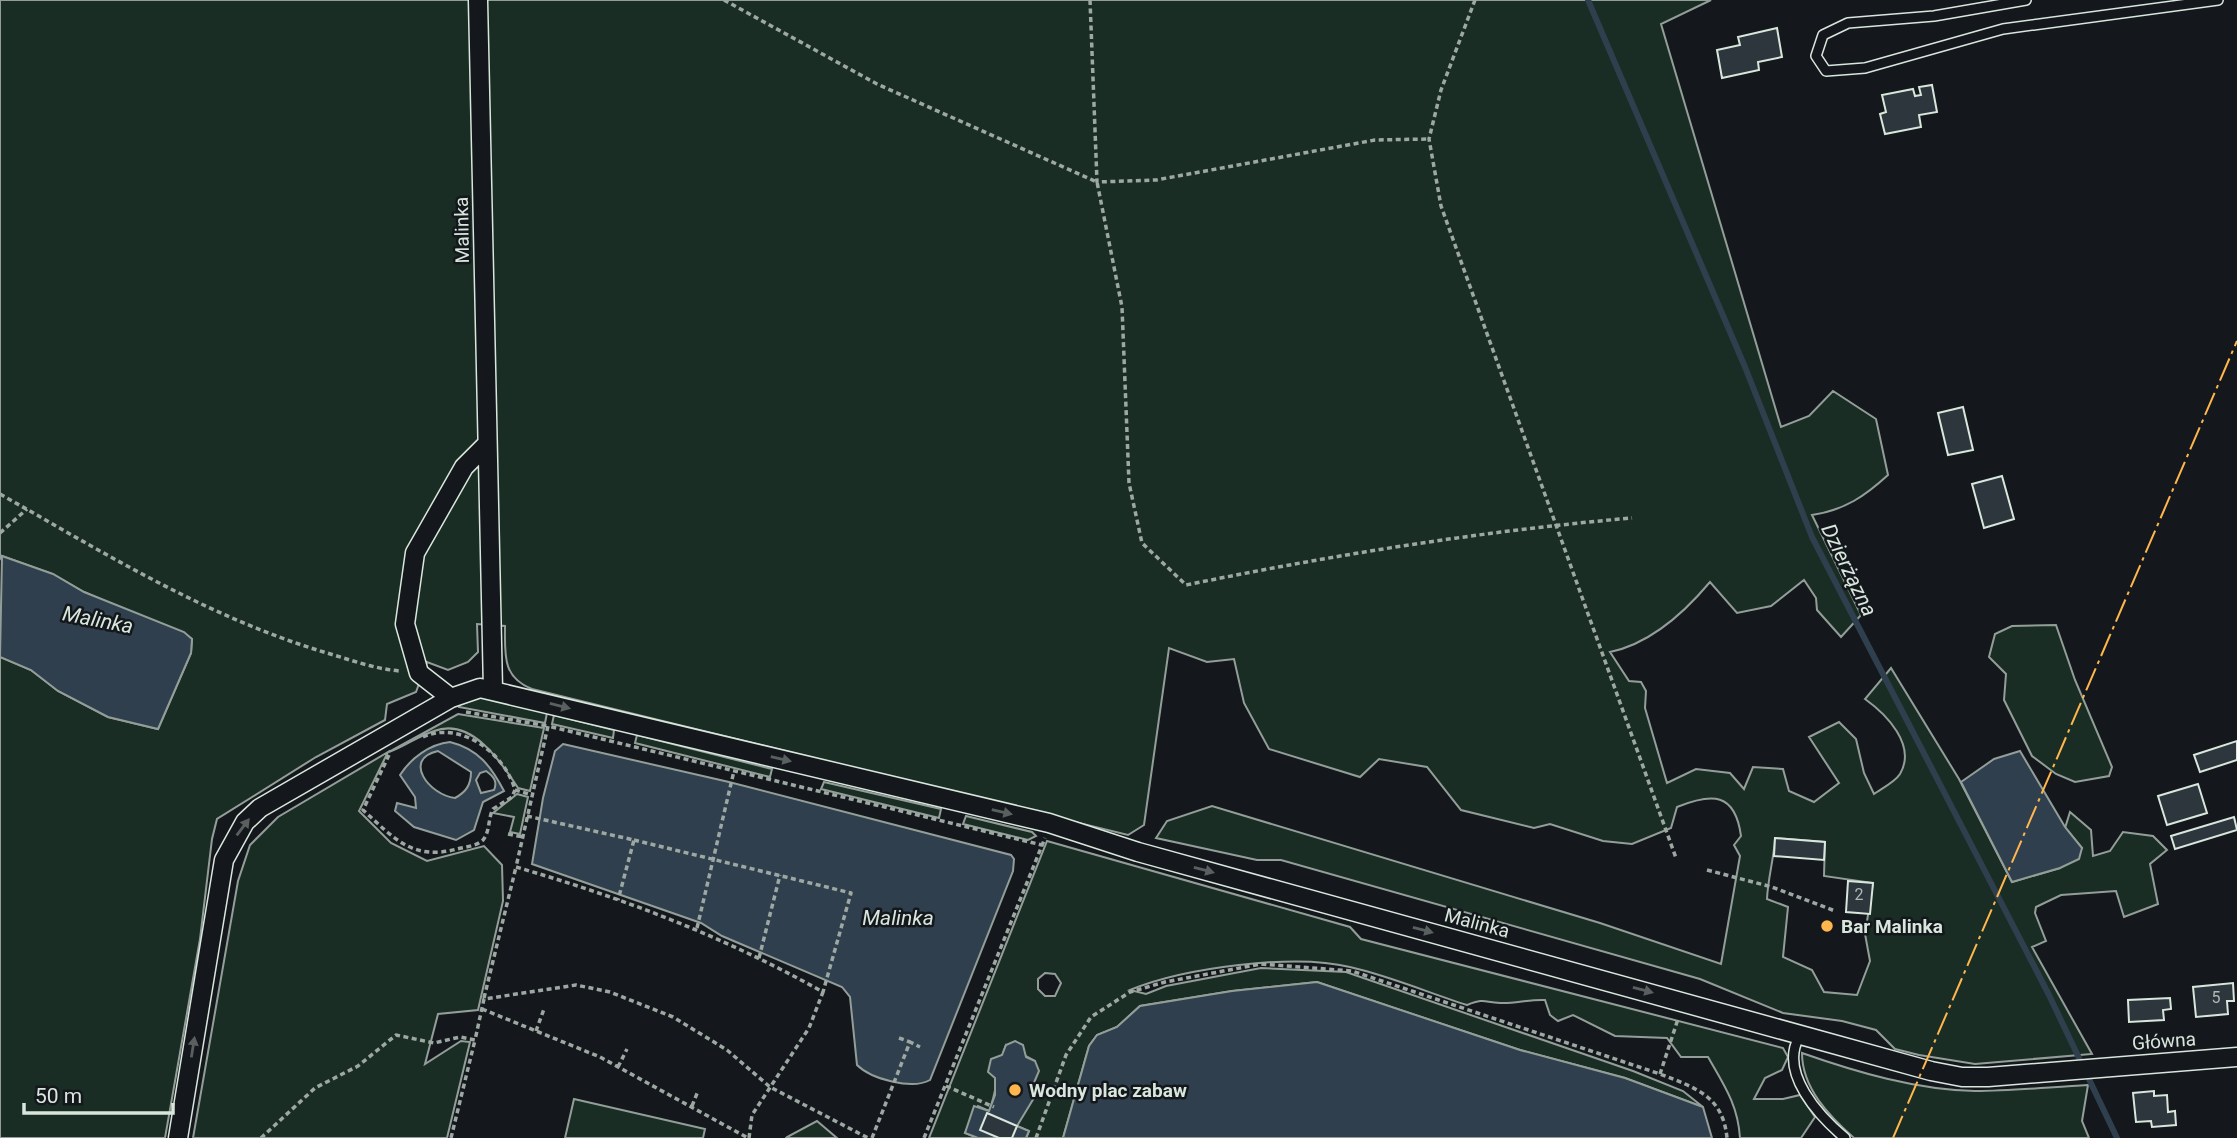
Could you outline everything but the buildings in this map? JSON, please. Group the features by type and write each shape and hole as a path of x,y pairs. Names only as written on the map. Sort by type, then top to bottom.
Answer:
{"street":[{"name":"Malinka","path":"478,0 494,690 1049,823 1138,852 1685,1002 1799,1037 1962,1077 2061,1069"},
{"path":"451,698 419,673 405,624 415,552 464,467 487,444"},
{"path":"178,1138 225,860 234,838 245,822 260,808 451,698 480,688 494,690"},
{"name":"Główna","path":"2061,1069 2237,1057"}],"lane":[{"path":"2026,0 1934,16 1848,23 1823,35 1816,56 1826,71 1865,68 2003,29 2218,0"},
{"path":"1799,1037 1794,1054 1798,1079 1816,1110 1845,1138"}],"path":[{"path":"724,0 877,84 1097,183 1156,180 1375,140 1429,139"},
{"path":"1090,0 1097,183 1122,307 1129,483 1142,543 1186,585 1328,556 1555,524 1632,517"},
{"path":"1475,0 1441,90 1429,139 1441,206 1676,858"},
{"path":"0,494 137,573 223,617 352,660 389,670 419,673"},
{"path":"0,533 27,509"},
{"path":"451,698 456,711 548,726 1042,845"},
{"path":"452,1138 553,705"},
{"path":"420,739 440,731 465,735 494,756 515,790 532,795"},
{"path":"400,749 390,754 363,810 402,846 413,850 440,853 477,844 486,836 493,809 512,797 515,790"},
{"path":"697,928 734,771"},
{"path":"482,1009 618,1067 748,1138 752,1115 810,1028 852,893 527,816"},
{"path":"924,1138 1049,823"},
{"path":"508,834 523,837"},
{"path":"618,900 634,840"},
{"path":"516,867 697,928 823,992"},
{"path":"1707,870 1772,887 1835,912"},
{"path":"759,958 780,875"},
{"path":"1036,1138 1066,1055 1091,1017 1130,992 1166,982 1261,964 1352,971 1660,1074 1700,1089 1717,1106 1725,1121 1727,1138"},
{"path":"484,999 576,985 610,992 673,1017 727,1050 770,1087 870,1138 910,1042"},
{"path":"1660,1074 1685,1002"},
{"path":"536,1031 544,1009"},
{"path":"261,1138 315,1088 358,1066 396,1035 434,1043 460,1037 475,1040"},
{"path":"899,1038 920,1046"},
{"path":"618,1067 627,1049"},
{"path":"946,1086 994,1107"},
{"path":"692,1106 698,1091"}],"green space":[{"path":"0,0 1711,0 1661,24 1781,427 1809,416 1833,391 1876,419 1888,475 1854,501 1835,510 1812,515 1861,615 1841,637 1817,610 1816,598 1804,580 1771,606 1737,613 1710,582 1665,626 1638,642 1610,652 1629,681 1641,682 1646,691 1645,708 1667,783 1696,769 1730,773 1744,789 1753,767 1783,769 1789,791 1814,802 1839,783 1809,737 1839,722 1856,739 1864,773 1874,794 1898,777 1904,763 1905,752 1897,731 1882,713 1865,699 1891,668 1959,779 2012,882 2060,868 2082,848 2065,828 2070,812 2091,830 2093,856 2110,851 2123,832 2153,836 2167,850 2150,864 2158,904 2124,917 2116,891 2061,895 2036,907 2035,913 2046,941 2032,947 2092,1054 1975,1064 1895,1049 1876,1030 1842,1021 1783,1013 1700,979 1281,860 1257,860 1156,838 1167,821 1212,806 1600,923 1721,964 1740,856 1734,845 1741,836 1733,811 1720,800 1701,799 1677,807 1671,828 1632,844 1603,841 1550,824 1534,828 1461,810 1427,767 1379,759 1360,777 1269,749 1244,703 1234,659 1207,662 1169,648 1144,825 1128,835 532,689 515,678 507,664 505,626 477,624 478,652 468,662 448,670 427,662 416,692 387,704 385,720 316,757 217,819 212,839 200,939 165,1138 0,1138 0,657 31,670 58,691 108,717 158,729 191,653 192,639 84,592 52,574 2,556 0,559","holes":["1775,838 1825,842 1824,876 1873,883 1865,934 1870,961 1857,995 1824,992 1812,970 1783,957 1788,907 1767,899"]},
{"path":"2056,625 2075,680 2112,767 2109,776 2075,782 2056,774 2032,756 2004,700 2006,674 1989,657 1995,634 2012,626"},
{"path":"480,697 547,713 545,723 459,707 460,704"},
{"path":"458,714 544,728 530,791 518,788 484,744 461,730 448,728 434,731 389,752"},
{"path":"554,715 614,730 613,738 552,724"},
{"path":"637,735 772,769 770,777 635,743"},
{"path":"388,752 359,811 391,843 427,861 484,846 502,865 503,901 478,1010 438,1014 425,1064 461,1041 470,1042 447,1138 193,1138 238,881 250,845 278,817"},
{"path":"824,782 941,809 939,818 821,789"},
{"path":"517,794 528,797 520,834 510,832 514,817 493,813"},
{"path":"966,816 1032,832 1036,836 1028,840 963,824"},
{"path":"1047,841 1350,927 1361,939 1783,1048 1788,1057 1782,1070 1765,1078 1754,1099 1783,1099 1800,1095 1815,1117 1801,1138 1740,1138 1733,1105 1708,1057 1681,1057 1667,1038 1615,1036 1573,1015 1558,1021 1550,1015 1545,1000 1505,1003 1481,1001 1467,1005 1350,967 1327,963 1270,962 1208,969 1130,990 1146,994 1166,986 1261,968 1346,972 1633,1071 1683,1091 1703,1107 1625,1078 1520,1050 1317,982 1232,991 1140,1006 1117,1027 1097,1035 1089,1046 1063,1138 1026,1138 1029,1131 1017,1126 1033,1086 1035,1061 1006,1045 989,1111 978,1106 965,1133 978,1138 929,1138","holes":["1045,973 1055,974 1061,983 1055,996 1045,996 1038,989 1038,979"]},
{"path":"1802,1053 1887,1079 1953,1090 2088,1085 2082,1121 2089,1138 1854,1138 1827,1111 1812,1089 1803,1066"},
{"path":"574,1099 705,1129 703,1138 565,1138"},
{"path":"817,1121 837,1138 786,1138 787,1137"}],"water":[{"path":"2,556 53,574 84,592 184,632 192,639 191,653 158,729 108,717 58,691 31,670 0,657"},
{"path":"450,742 468,749 483,760 504,791 483,802 474,830 456,840 414,827 395,811 397,803 416,808 415,797 400,775 422,753","holes":["438,751 471,772 467,788 455,798 436,791 423,776 422,761 427,755","486,771 494,779 495,787 494,790 481,793 476,780 480,773"]},
{"name":"Malinka","path":"563,744 729,782 1011,855 1014,859 1013,871 930,1080 913,1084 892,1082 872,1075 857,1065 850,997 842,987 722,936 701,923 532,864 543,798 555,751"},
{"path":"2020,751 2065,827 2082,848 2079,859 2060,868 2012,882 1961,782 1994,759"},
{"path":"1317,982 1520,1050 1625,1078 1703,1107 1712,1138 1063,1138 1089,1046 1097,1035 1117,1027 1140,1006 1232,991"},
{"name":"Wodny plac zabaw","path":"1015,1041 1023,1045 1026,1057 1035,1061 1039,1071 1033,1085 1037,1093 1017,1126 1029,1131 1026,1138 978,1138 965,1133 974,1106 989,1111 995,1095 995,1078 988,1072 991,1059 1002,1055 1006,1045"}],"waterway":[{"name":"Dzierżązna","path":"1588,0 1745,367 1812,537 2049,995 2117,1138"}],"power":[{"path":"1893,1138 2237,341"}],"place":[{"name":"Bar Malinka","path":"1827,926"},
{"name":"Wodny plac zabaw","path":"1015,1090"}]}
